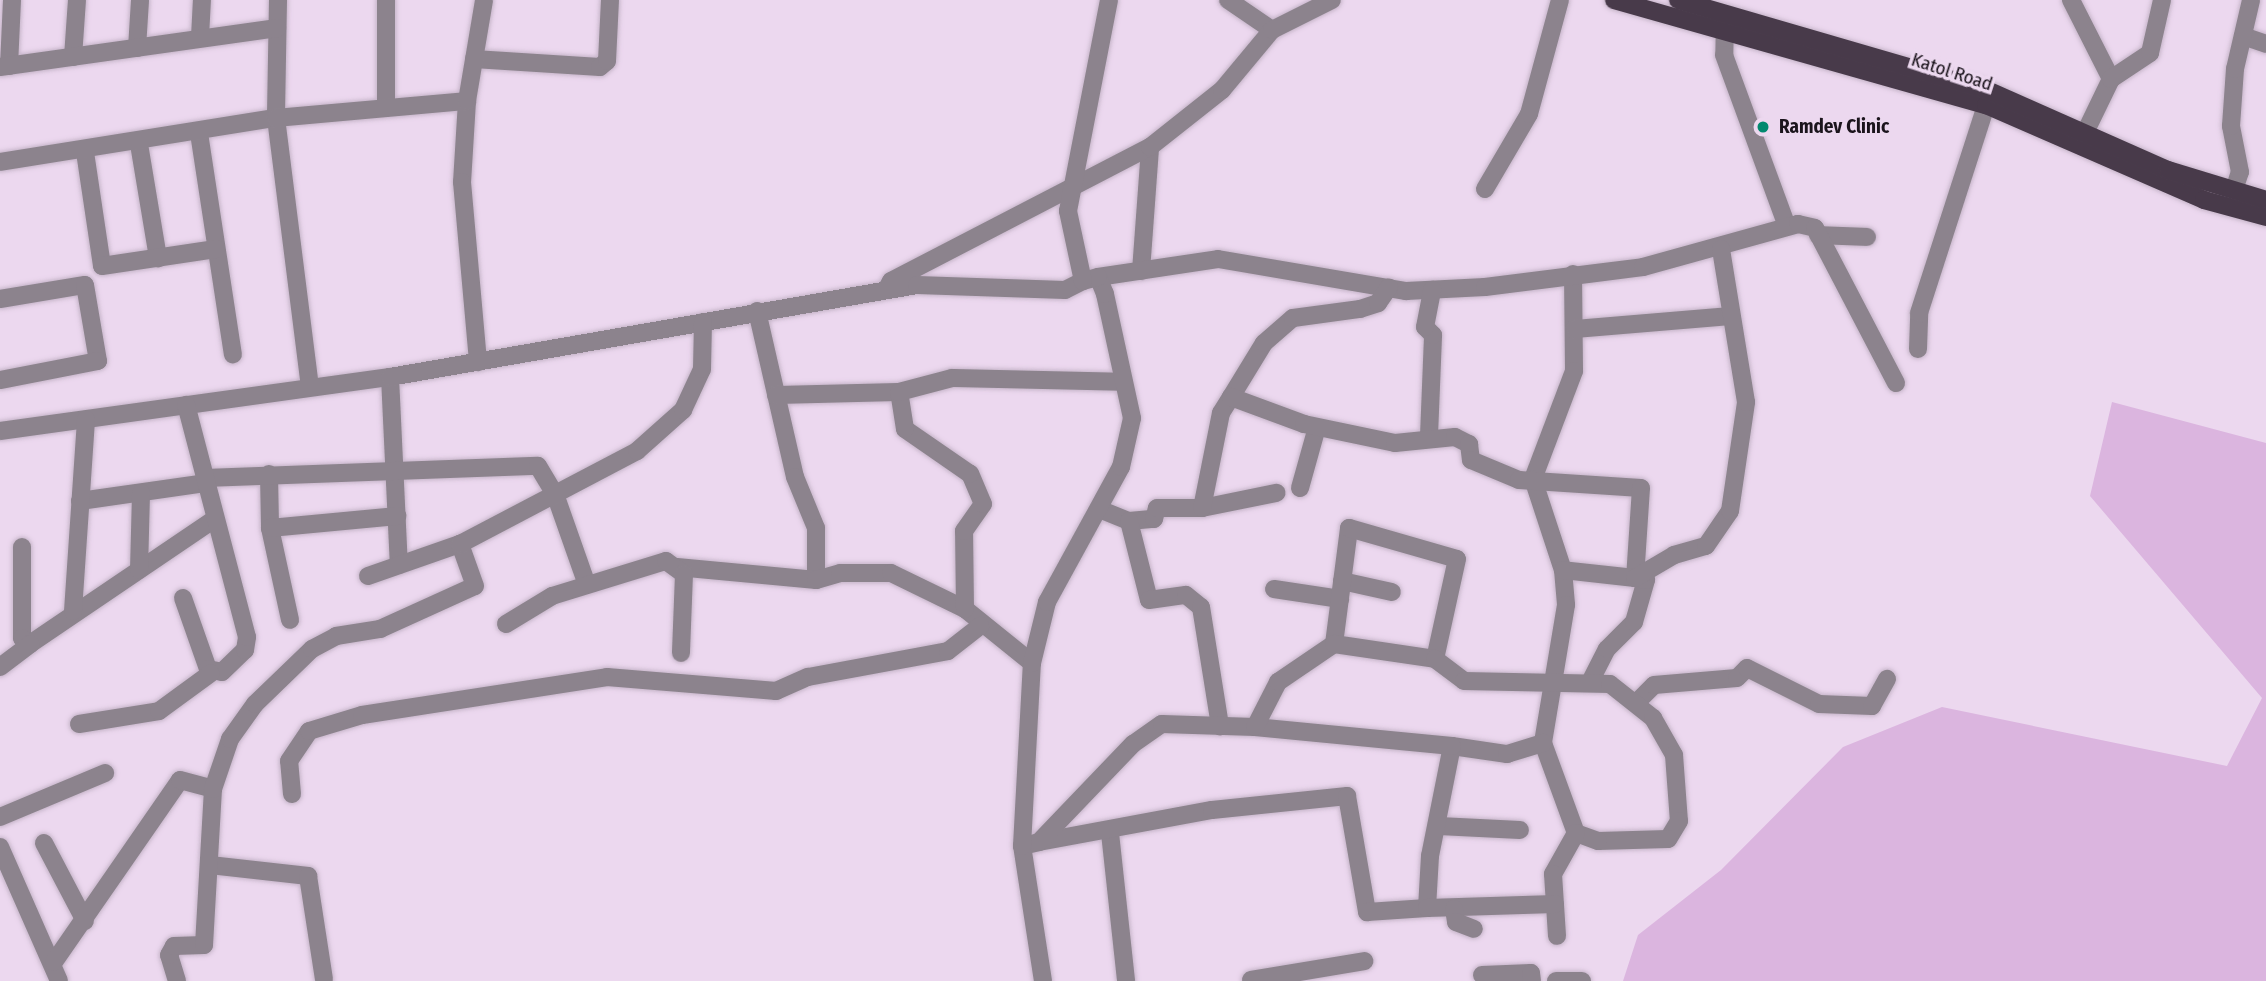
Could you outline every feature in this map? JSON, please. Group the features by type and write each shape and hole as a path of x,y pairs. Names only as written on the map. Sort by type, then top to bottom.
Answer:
{"main road":[{"name":"Katol Road","path":"1614,0 1690,19 1722,32 1986,105 2083,137 2168,170 2266,200"},
{"name":"Katol Road","path":"1679,0 1985,89 2204,200 2266,217"}],"street":[{"path":"12,0 4,67 276,28"},
{"path":"73,57 76,0"},
{"path":"137,48 139,0"},
{"path":"200,37 202,0"},
{"path":"278,0 276,118 310,387"},
{"path":"386,0 386,108"},
{"path":"478,362 462,182 467,101 484,0"},
{"path":"474,59 604,66 610,0"},
{"path":"1043,981 1030,844 1032,663 1047,602 1121,467 1132,418 1123,382 1116,330 1091,279 1068,212 1070,189 1109,0"},
{"path":"1228,0 1272,30"},
{"path":"885,292 891,281 1150,147 1222,90 1272,30 1332,0"},
{"path":"1485,189 1530,114 1560,0"},
{"path":"1679,0 1690,19"},
{"path":"2071,0 2111,79"},
{"path":"2083,137 2111,79 2150,53 2162,0"},
{"path":"2234,190 2240,172 2231,127 2243,36 2251,0"},
{"path":"1726,13 1722,32 1739,104 1787,226"},
{"path":"2243,36 2266,44"},
{"path":"0,162 139,144 276,118 467,101"},
{"path":"1918,349 1919,313 1986,105"},
{"path":"199,133 233,354"},
{"path":"139,144 158,258"},
{"path":"1141,271 1150,147"},
{"path":"85,152 102,266"},
{"path":"0,430 390,377 703,322 757,310 917,285 1065,290 1091,279 1218,259 1389,287 1432,290 1573,274 1721,249 1787,226 1815,228 1896,383"},
{"path":"1818,235 1867,237"},
{"path":"0,299 85,285 102,266 216,249"},
{"path":"1635,578 1706,546 1730,511 1746,422 1721,249"},
{"path":"1557,936 1553,874 1576,833 1543,743 1566,606 1563,570 1533,479 1536,458 1567,397 1575,330 1573,274"},
{"path":"0,380 96,365 85,285"},
{"path":"1202,508 1221,414 1264,344 1293,318 1360,309 1378,303 1389,287"},
{"path":"1429,436 1433,335 1425,327 1432,290"},
{"path":"757,310 795,478 816,528 816,580"},
{"path":"1575,330 1731,316"},
{"path":"368,576 460,544 636,451 683,410 702,369 703,322"},
{"path":"390,377 399,565"},
{"path":"776,395 899,392 952,378 1123,382"},
{"path":"899,392 905,429 970,474 983,504 964,531 965,609"},
{"path":"1231,397 1317,427 1395,443 1418,444 1429,436 1469,443 1471,460 1519,480 1641,488 1635,578"},
{"path":"79,724 159,711 211,673 222,672 247,643 212,521 206,481 186,405"},
{"path":"73,611 86,419"},
{"path":"1300,488 1317,427"},
{"path":"80,501 269,474 396,467 538,466 555,494 587,585"},
{"path":"269,474 270,528 290,621"},
{"path":"139,570 141,493"},
{"path":"1098,509 1129,521 1154,519 1157,508 1202,508 1276,493"},
{"path":"270,528 397,516"},
{"path":"0,667 73,611 212,521"},
{"path":"1129,521 1149,600 1186,596 1201,607 1220,726"},
{"path":"1334,645 1349,528 1457,559 1436,659"},
{"path":"177,981 169,956 174,946 204,946 213,789 230,739 280,676 312,649 336,636 407,620 475,586 460,544"},
{"path":"22,547 22,631 30,644"},
{"path":"506,624 547,598 666,561 677,566 816,580 840,573 891,573 965,609 980,626 1032,663"},
{"path":"677,566 684,574 681,653"},
{"path":"1563,570 1646,580 1633,622 1607,649 1590,682"},
{"path":"1274,589 1392,592"},
{"path":"183,598 211,673"},
{"path":"292,794 289,761 309,731 362,715 607,677 776,691 808,677 948,651 980,626"},
{"path":"1255,727 1278,682 1334,645 1436,659 1464,681 1611,684 1636,703 1674,755 1679,821 1668,839 1598,841 1576,833"},
{"path":"1636,703 1654,685 1737,678 1747,668 1819,704 1872,706 1887,679"},
{"path":"1030,844 1133,744 1163,724 1255,727 1507,754 1543,743"},
{"path":"1427,908 1452,746"},
{"path":"0,817 105,773"},
{"path":"54,962 85,921 130,844 180,780 213,789"},
{"path":"1030,844 1110,833 1212,810 1347,796 1367,912 1454,909 1470,902 1555,904"},
{"path":"1438,826 1520,830"},
{"path":"1110,833 1126,981"},
{"path":"44,843 85,921"},
{"path":"0,847 54,962 58,981"},
{"path":"210,865 308,876 324,979"},
{"path":"1454,909 1456,922 1474,929"},
{"path":"1249,981 1364,961"},
{"path":"1482,975 1531,973 1532,981"},
{"path":"1556,981 1582,981"}],"shaded area":[{"path":"2112,402 2266,443 2266,981 1623,981 1638,935 1721,870 1843,747 1942,707 2227,766 2262,698 2090,496"}],"place":[{"name":"Ramdev Clinic","path":"1763,127"}]}
